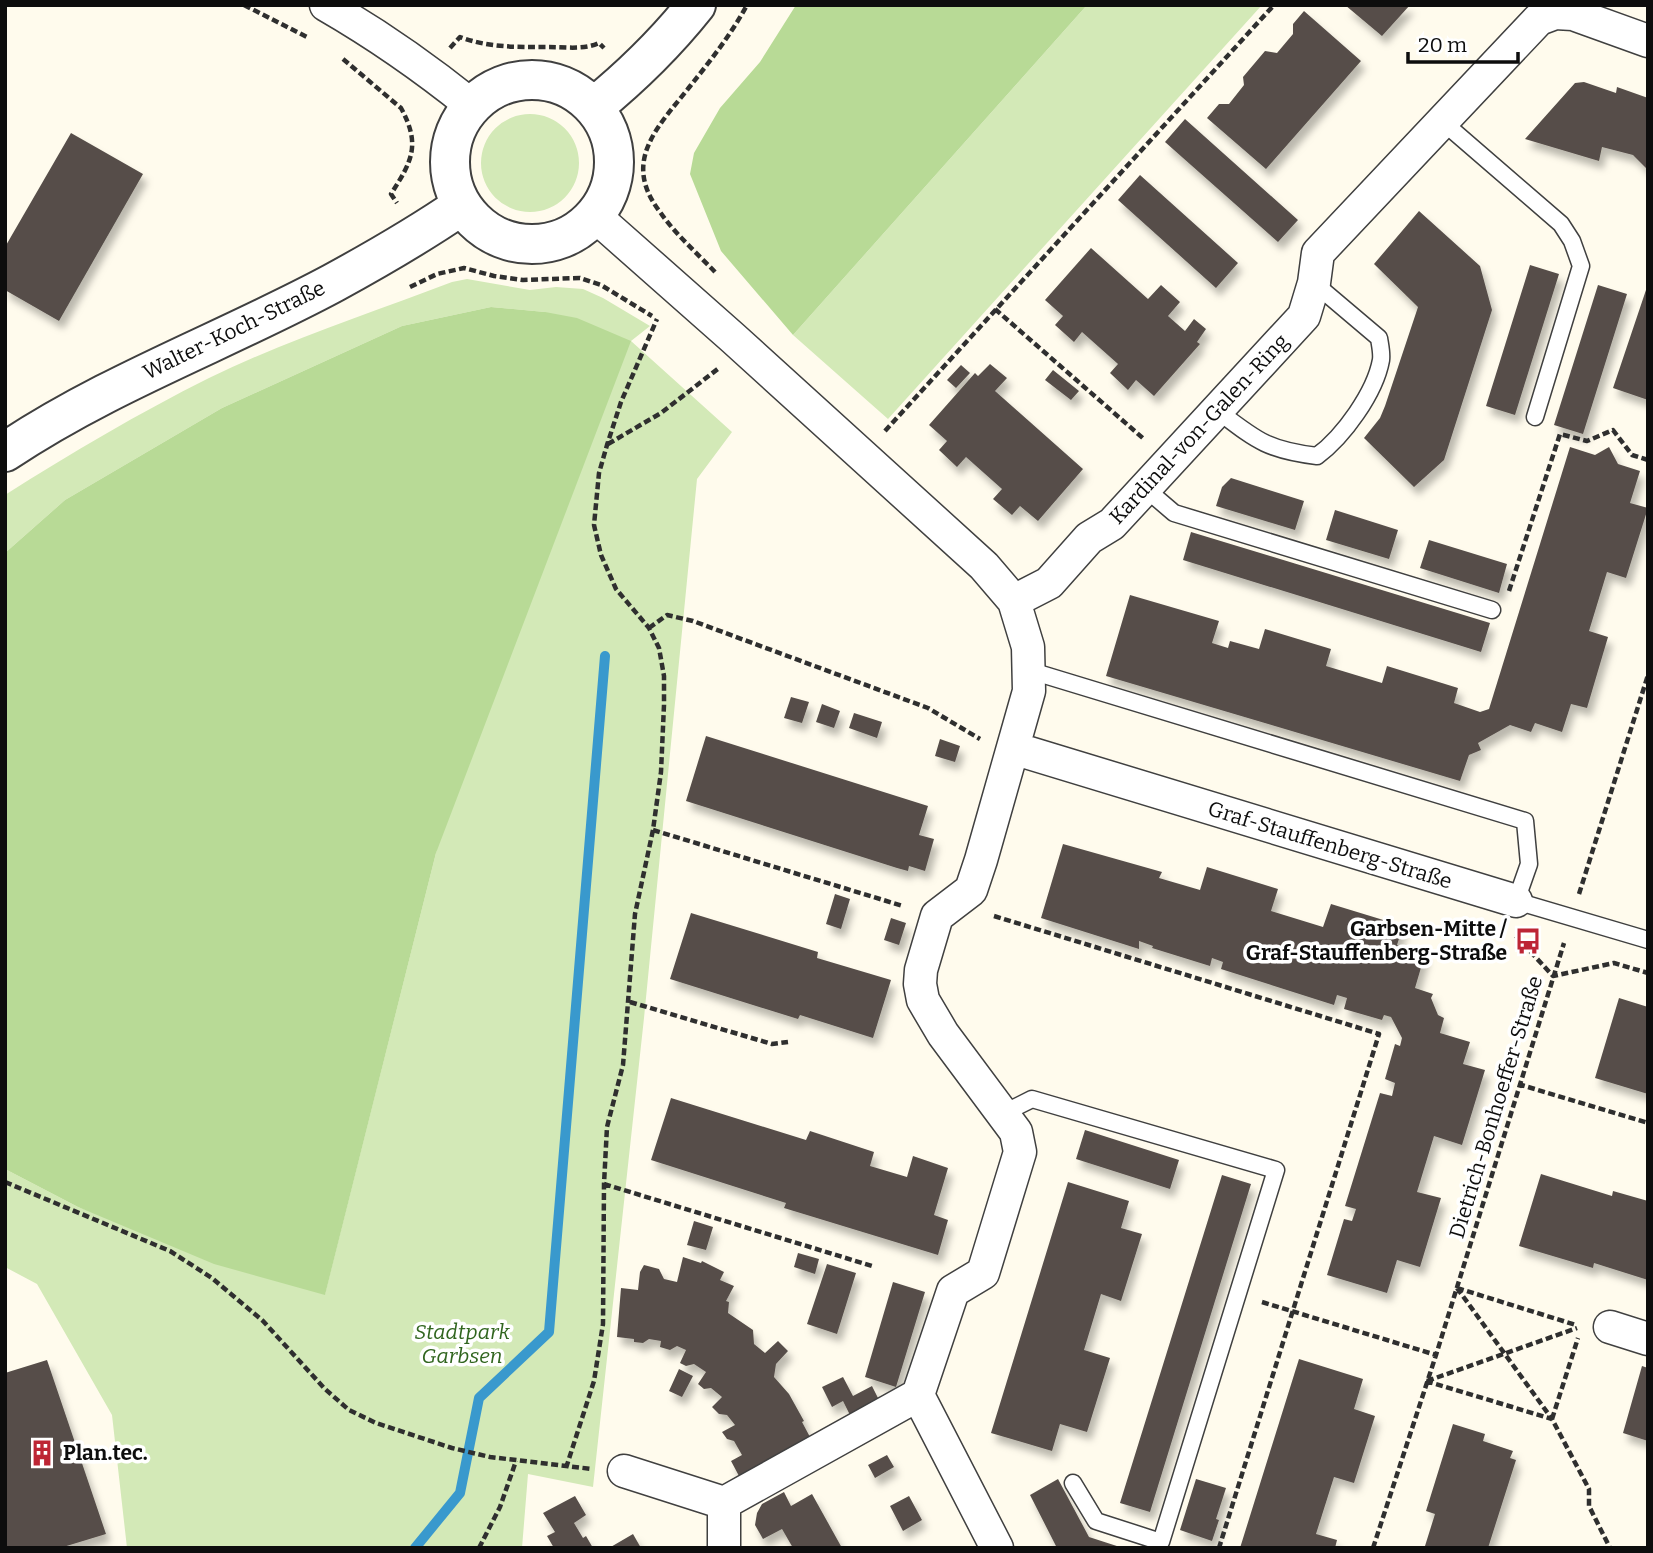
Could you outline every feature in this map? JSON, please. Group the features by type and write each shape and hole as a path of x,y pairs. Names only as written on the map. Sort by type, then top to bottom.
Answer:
{"street":[{"path":"327,5 429,72 471,105"},
{"path":"594,107 632,76 671,36 696,5"},
{"name":"Kardinal-von-Galen-Ring","path":"1014,601 1049,583 1089,538 1112,524 1304,316 1314,284 1318,253 1539,19 1555,9 1648,41"},
{"path":"519,80 546,81 573,90 594,107 605,123 612,142 614,162 606,200 595,216 575,232 551,242 525,245 500,239 478,226 461,206 451,181 449,154 456,128 471,105 493,89 519,80"},
{"name":"Walter-Koch-Straße","path":"5,452 40,428 128,382 332,284 416,236 461,206"},
{"path":"595,216 984,566 1014,601 1028,647 1029,691 981,860 971,890 937,916 921,970 923,1000 943,1034 1016,1132 1020,1152 983,1273 953,1291 918,1395 724,1503 624,1471"},
{"name":"Graf-Stauffenberg-Straße","path":"1013,748 1516,901"},
{"path":"1596,1327 1648,1339"},
{"path":"918,1395 997,1548"},
{"path":"724,1503 724,1548"}],"lane":[{"path":"1443,121 1561,223 1572,240 1581,266 1535,417"},
{"path":"1218,411 1256,441 1286,452 1317,456 1333,444 1361,405 1376,375 1381,358 1379,338 1314,284"},
{"path":"1146,489 1174,513 1492,610"},
{"path":"1028,670 1525,821 1529,864 1516,901"},
{"name":"Graf-Stauffenberg-Straße","path":"1516,901 1648,940"},
{"path":"1004,1113 1032,1099 1276,1170 1161,1542 1096,1521 1073,1483"}],"path":[{"path":"244,5 257,8 312,39"},
{"path":"662,214 645,184 642,168 649,142 658,125 690,87 747,5"},
{"path":"882,434 1274,5"},
{"path":"460,37 478,44 514,48 577,47 599,43"},
{"path":"334,51 401,108 407,119 413,152 406,170 391,194"},
{"path":"403,290 437,274 464,268 523,280 580,278 601,285 667,327"},
{"path":"995,309 1171,462"},
{"path":"566,1468 594,1381 603,1324 607,1127 623,1065 635,914 653,830 661,772 664,677 659,648 649,628 616,589 601,555 594,525 599,472 607,444 621,402 657,319"},
{"path":"713,362 729,377"},
{"path":"607,444 661,412 719,368"},
{"path":"1492,610 1503,612 1560,434 1587,440 1613,430 1632,455 1648,460"},
{"path":"649,628 667,615 693,621 928,708 978,738 1013,748"},
{"name":"Dietrich-Bonhoeffer-Straße","path":"1373,1548 1436,1355 1518,1084 1648,675"},
{"path":"978,738 983,726"},
{"path":"653,830 937,916"},
{"path":"971,890 994,916 1379,1034 1219,1548"},
{"path":"630,1002 772,1044 788,1042"},
{"path":"1518,1084 1648,1124"},
{"path":"5,1182 170,1251 212,1278 263,1321 325,1389 349,1410 376,1423 452,1448 490,1457 566,1468 624,1471"},
{"path":"604,1184 872,1266"},
{"path":"1456,1288 1596,1327"},
{"path":"1456,1288 1552,1419 1589,1489 1589,1506 1610,1548"},
{"path":"1238,1295 1436,1355"},
{"path":"1426,1381 1505,1353 1596,1327"},
{"path":"1552,1419 1596,1327"},
{"path":"1426,1381 1552,1419"},
{"path":"479,1548 500,1507 516,1461"}],"green space":[{"path":"796,5 1087,5 793,335 721,251 690,174 694,153 720,108 760,62"},
{"path":"1087,5 1262,5 888,419 793,335"},
{"path":"530,114 549,118 565,128 575,144 579,163 575,182 565,198 549,208 530,212 511,208 495,198 485,182 481,163 485,144 495,128 511,118"},
{"name":"Stadtpark Garbsen","path":"467,279 530,290 556,287 583,289 603,298 650,326 631,341 732,432 697,479 644,1018 593,1487 528,1474 522,1548 127,1548 112,1415 37,1284 5,1267 5,1169 78,1207 325,1294 436,853 545,312 491,307 402,326 222,408 65,500 5,553 5,495 106,434 209,378 299,339 452,282"},
{"path":"491,307 577,318 631,341 436,853 325,1295 214,1264 78,1207 5,1169 5,553 65,500 222,408 402,326"}],"building":[{"path":"1345,5 1410,5 1382,36"},
{"path":"1304,11 1361,61 1266,169 1207,118 1219,104 1229,104 1244,85 1243,77 1265,51 1277,53 1293,34 1293,24"},
{"path":"1584,82 1616,93 1617,87 1648,98 1648,170 1633,155 1602,147 1599,161 1525,139 1575,83"},
{"path":"1185,119 1298,220 1278,242 1165,142"},
{"path":"71,133 143,174 59,321 5,290 5,247"},
{"path":"1140,175 1238,263 1216,288 1118,200"},
{"path":"1419,211 1480,266 1492,310 1444,460 1414,487 1364,438 1380,418 1385,406 1418,307 1374,264"},
{"path":"1091,248 1148,299 1161,285 1180,302 1168,316 1185,331 1194,319 1206,329 1197,342 1200,344 1154,396 1136,380 1128,390 1110,373 1118,364 1082,332 1074,342 1055,325 1063,316 1045,300"},
{"path":"1530,265 1559,274 1515,415 1486,406"},
{"path":"1648,284 1648,400 1613,388"},
{"path":"1598,285 1627,294 1583,434 1554,425"},
{"path":"990,364 1007,378 995,391 1083,469 1038,521 1020,506 1012,515 993,499 1002,489 966,457 957,467 939,450 947,441 929,425 975,373 978,376"},
{"path":"961,365 970,373 956,388 947,380"},
{"path":"1053,370 1079,391 1071,400 1045,380"},
{"path":"1570,447 1595,455 1609,447 1618,464 1640,471 1630,503 1648,508 1626,578 1607,572 1589,631 1608,637 1587,708 1571,704 1562,732 1535,723 1531,732 1510,725 1478,743 1481,750 1469,755 1460,781 1106,676 1130,595 1219,621 1212,643 1228,648 1230,641 1259,649 1265,629 1331,649 1326,666 1382,683 1387,666 1458,688 1454,703 1480,712 1489,709"},
{"path":"1231,478 1304,501 1295,530 1216,506 1222,487"},
{"path":"1335,510 1398,530 1389,559 1326,540"},
{"path":"1191,532 1490,623 1481,652 1183,560"},
{"path":"1429,540 1507,564 1499,593 1420,568"},
{"path":"791,697 809,702 802,723 784,718"},
{"path":"822,704 840,711 834,728 816,722"},
{"path":"854,713 882,722 877,738 849,728"},
{"path":"706,736 928,806 919,835 934,839 925,871 909,866 908,871 897,868 686,801"},
{"path":"940,739 960,746 955,762 935,756"},
{"path":"1063,844 1162,872 1159,878 1200,890 1207,867 1278,889 1271,911 1323,927 1331,904 1403,926 1397,945 1425,954 1415,988 1433,994 1431,998 1438,1015 1444,1018 1440,1033 1470,1042 1463,1064 1485,1070 1462,1145 1434,1136 1417,1192 1441,1198 1420,1267 1397,1260 1387,1293 1327,1275 1344,1219 1352,1221 1356,1209 1345,1206 1380,1093 1392,1096 1395,1083 1385,1079 1395,1044 1400,1046 1402,1038 1391,1017 1384,1015 1382,1020 1344,1009 1347,998 1337,995 1334,1005 1221,969 1223,962 1212,958 1210,966 1152,948 1153,946 1139,941 1139,949 1041,918"},
{"path":"835,894 850,899 841,929 826,924"},
{"path":"691,913 818,952 817,958 891,980 873,1038 800,1015 798,1019 670,979"},
{"path":"891,918 906,923 899,945 884,940"},
{"path":"1619,998 1648,1007 1648,1094 1595,1078"},
{"path":"671,1098 806,1140 810,1131 874,1152 870,1166 907,1177 913,1156 948,1168 934,1215 948,1220 938,1255 784,1208 786,1203 651,1160"},
{"path":"1085,1130 1179,1160 1170,1189 1076,1159"},
{"path":"1541,1174 1612,1196 1613,1191 1648,1201 1648,1280 1594,1263 1593,1268 1519,1246"},
{"path":"1222,1175 1251,1184 1150,1512 1120,1503"},
{"path":"1068,1182 1129,1201 1121,1228 1142,1234 1121,1301 1101,1294 1084,1350 1110,1358 1087,1432 1060,1424 1052,1451 991,1433"},
{"path":"694,1221 713,1227 706,1250 687,1245"},
{"path":"798,1253 819,1259 815,1274 794,1267"},
{"path":"683,1257 701,1263 702,1261 724,1272 720,1280 734,1286 726,1301 729,1302 728,1313 753,1330 754,1344 765,1353 778,1341 788,1351 776,1364 774,1377 789,1394 810,1437 739,1476 731,1461 742,1455 734,1441 727,1439 722,1432 735,1425 727,1415 719,1414 712,1407 722,1397 711,1388 704,1389 698,1384 706,1372 694,1364 686,1366 680,1363 686,1350 677,1346 670,1350 660,1347 661,1341 649,1339 643,1343 617,1337 621,1288 638,1290 640,1272 644,1265 659,1269 664,1279 677,1282"},
{"path":"827,1264 856,1273 837,1334 807,1324"},
{"path":"893,1282 925,1292 896,1387 865,1377"},
{"path":"1299,1359 1363,1379 1354,1409 1375,1416 1354,1483 1334,1477 1316,1534 1337,1540 1335,1548 1240,1548"},
{"name":"Plan.tec.","path":"47,1360 106,1534 60,1548 5,1548 5,1373"},
{"path":"1642,1366 1648,1368 1648,1441 1623,1433"},
{"path":"679,1369 693,1376 682,1397 669,1391"},
{"path":"843,1377 853,1396 872,1386 879,1400 850,1415 843,1401 832,1407 822,1387"},
{"path":"1453,1424 1485,1434 1483,1441 1513,1451 1510,1458 1516,1460 1488,1548 1425,1546 1435,1514 1426,1511"},
{"path":"887,1455 894,1467 875,1478 868,1465"},
{"path":"1058,1479 1089,1537 1123,1548 1057,1548 1030,1495"},
{"path":"1196,1479 1226,1488 1212,1541 1180,1530"},
{"path":"784,1492 791,1506 812,1494 842,1548 793,1548 782,1529 763,1539 755,1525 757,1513 762,1504"},
{"path":"575,1496 586,1515 574,1523 593,1548 554,1548 547,1536 555,1532 543,1513"},
{"path":"909,1496 922,1520 903,1531 890,1506"},
{"path":"633,1534 641,1548 609,1548"}],"waterway":[{"path":"415,1548 460,1493 479,1398 549,1332 605,656"}],"place":[{"name":"Garbsen-Mitte / Graf-Stauffenberg-Straße","path":"1528,941"},
{"name":"Plan.tec.","path":"42,1453"}]}
